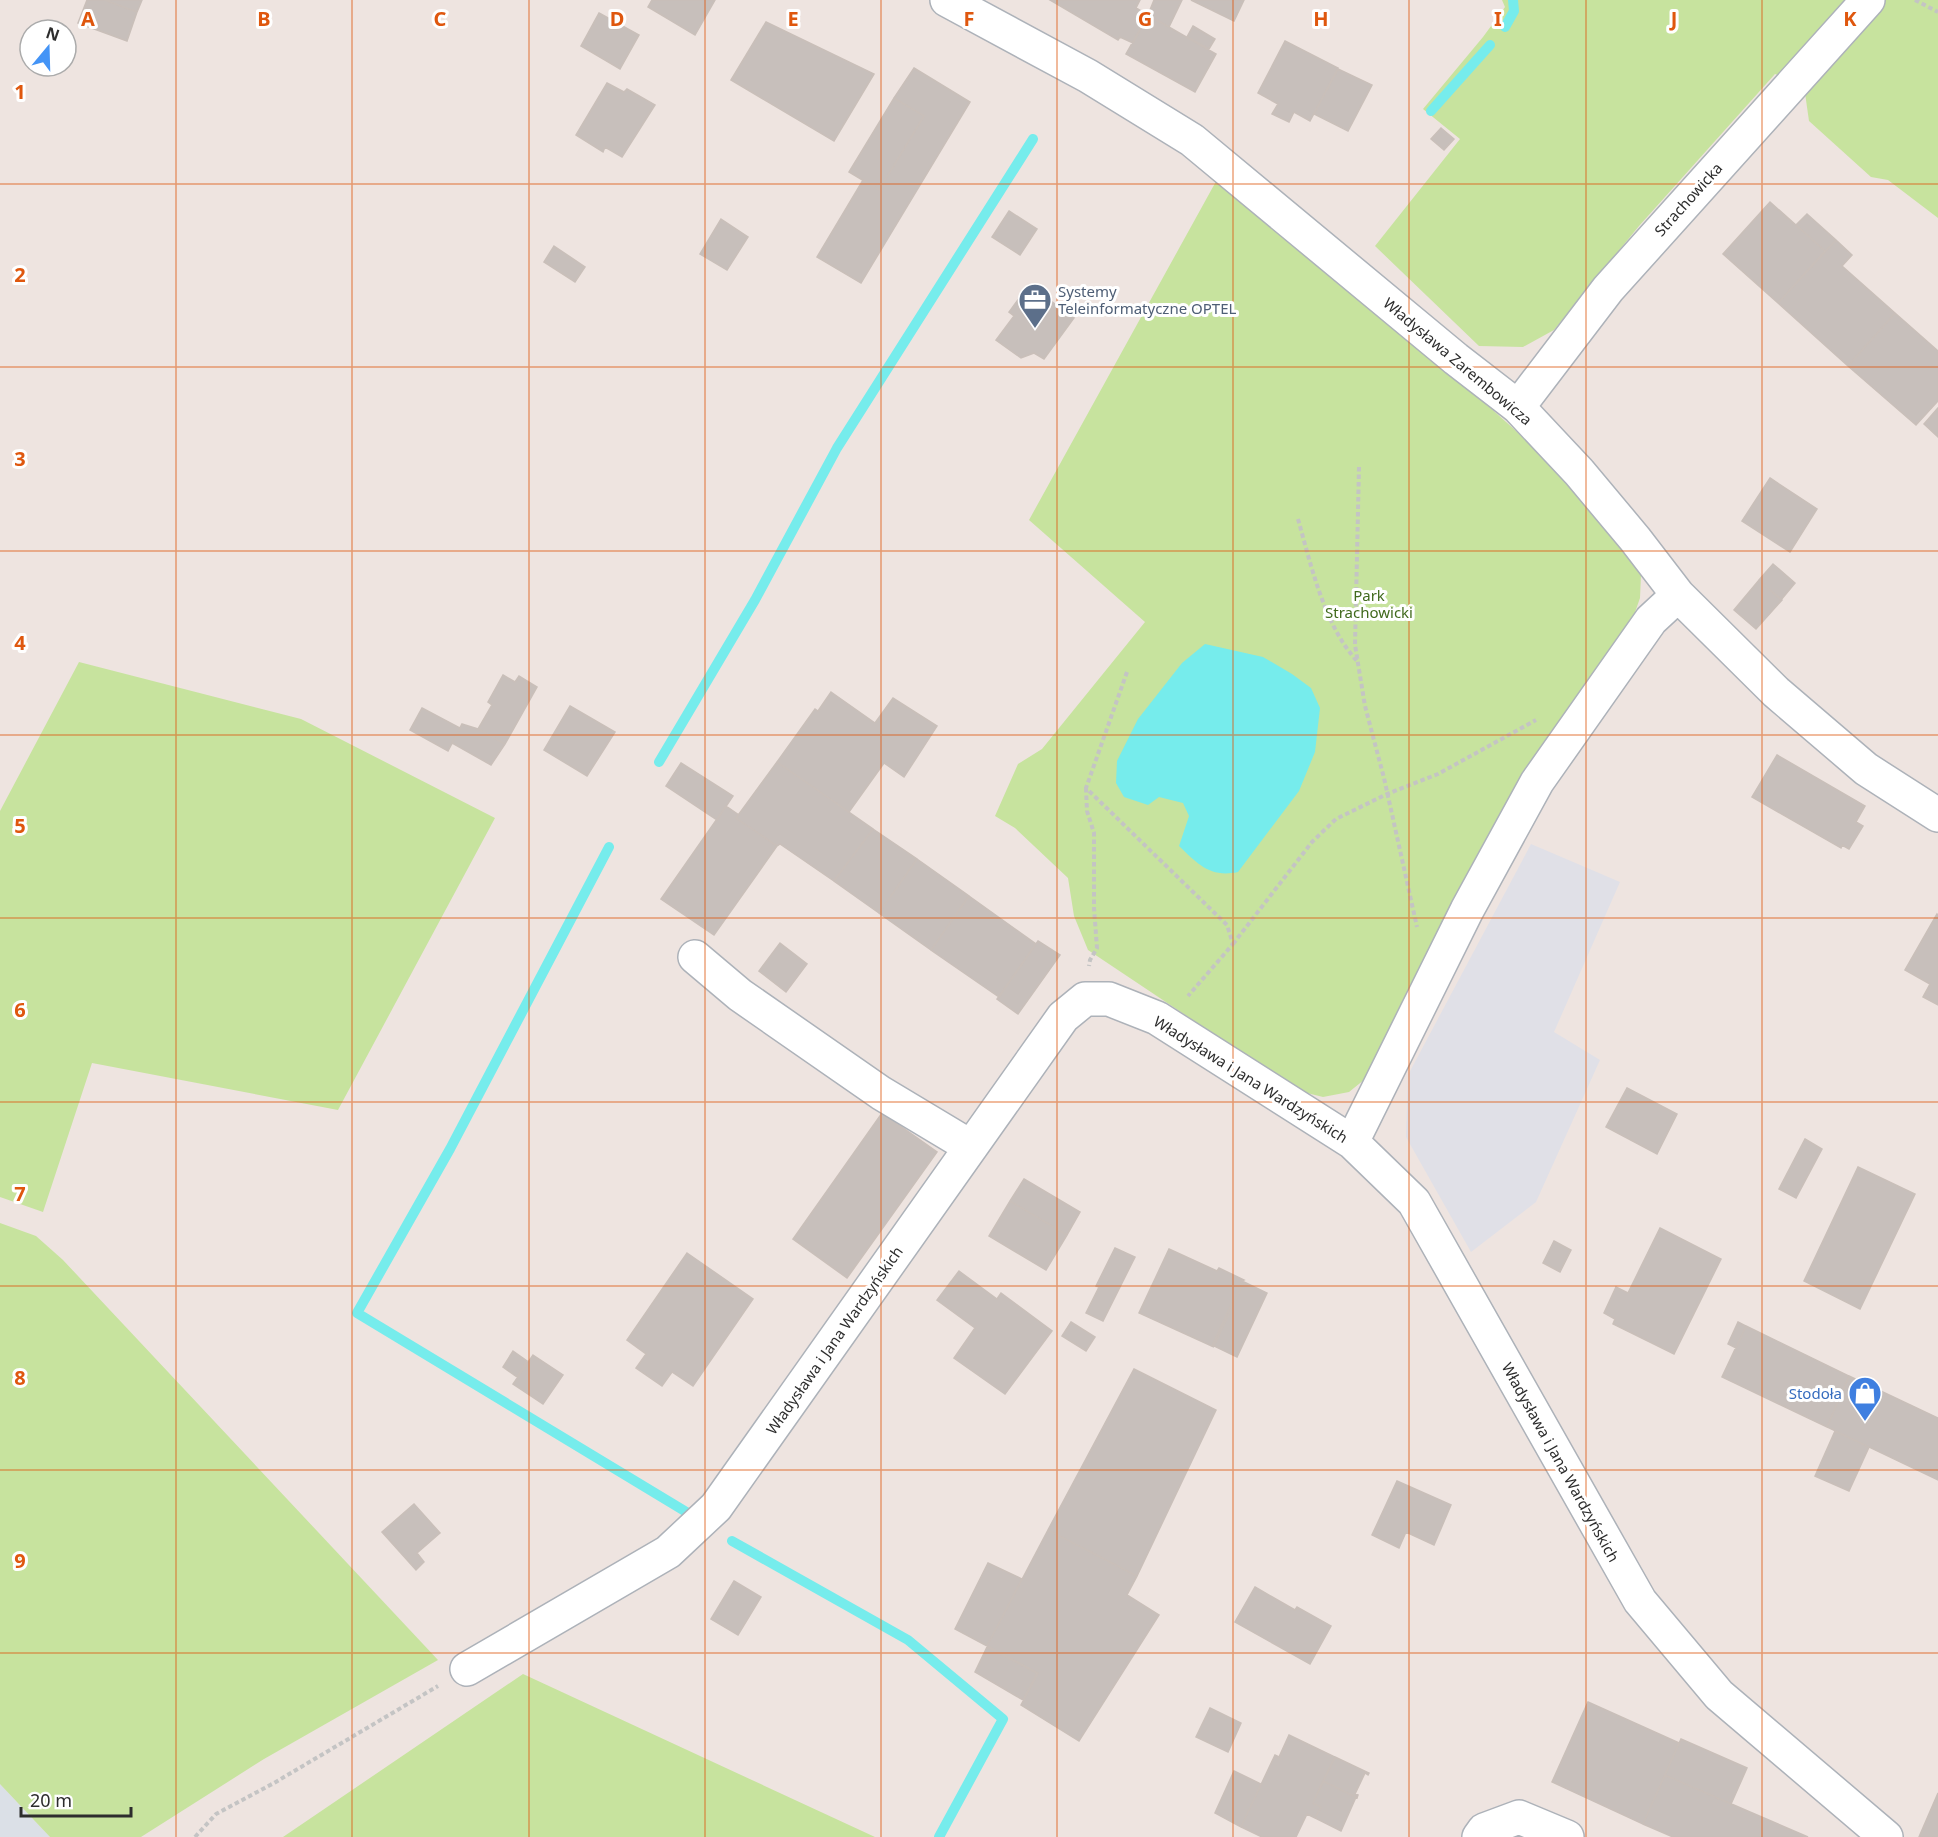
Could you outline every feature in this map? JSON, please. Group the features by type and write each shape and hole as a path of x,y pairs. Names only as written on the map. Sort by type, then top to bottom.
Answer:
{"street":[{"name":"Władysława Zarembowicza","path":"947,0 1088,76 1192,140 1456,359 1518,407 1586,480 1678,595 1776,692 1866,769 1938,815"},
{"name":"Strachowicka","path":"1518,407 1608,289 1868,0"},
{"path":"1352,1142 1467,910 1538,782 1651,620 1678,595"},
{"path":"695,957 740,995 873,1087 971,1147"},
{"name":"Władysława i Jana Wardzyńskich","path":"467,1669 668,1552 716,1508 1063,1017 1085,999 1109,999 1157,1018 1352,1142 1414,1202 1640,1601 1719,1695 1886,1837"},
{"path":"1479,1837 1484,1830 1519,1817 1567,1837"}],"path":[{"path":"1915,0 1938,12"},
{"path":"1359,467 1355,645 1365,706 1430,987"},
{"path":"1298,519 1332,622 1347,650 1358,663"},
{"path":"1085,999 1090,960 1098,948 1094,908 1094,833 1087,811 1086,788 1127,672"},
{"path":"1157,1018 1186,999 1233,944 1312,842 1336,819 1387,794 1438,774 1543,716"},
{"path":"1086,788 1227,925 1233,944"},
{"path":"195,1837 216,1814 285,1777 467,1669"}],"shaded area":[{"path":"1531,844 1620,882 1554,1032 1600,1060 1536,1202 1471,1252 1406,1137 1408,1075"},
{"path":"0,1784 50,1837 0,1837"}],"green space":[{"path":"1502,0 1938,0 1938,218 1888,180 1871,177 1809,121 1804,86 1775,74 1639,226 1554,330 1523,347 1479,346 1375,246 1460,139 1423,109 1505,7"},
{"name":"Park Strachowicki","path":"1219,176 1423,347 1535,448 1583,501 1641,575 1640,598 1633,618 1380,1067 1349,1092 1323,1097 1299,1091 1088,950 1074,916 1068,878 1015,828 995,816 1018,764 1042,749 1145,622 1029,520"},
{"path":"79,662 301,719 495,818 338,1110 92,1063 43,1212 0,1197 0,811"},
{"path":"0,1223 36,1236 63,1260 438,1660 264,1759 141,1837 50,1837 0,1784"},
{"path":"523,1674 875,1837 283,1837"}],"water":[{"path":"1205,644 1263,657 1311,688 1320,708 1315,752 1299,791 1238,872 1220,873 1205,868 1179,846 1189,816 1183,803 1159,797 1148,805 1124,797 1116,783 1117,761 1138,719 1182,663"}],"building":[{"path":"87,0 105,0 137,12 127,41 78,23"},
{"path":"105,0 142,0 137,12"},
{"path":"652,0 715,0 695,35 648,7"},
{"path":"1050,0 1140,0 1136,8 1148,15 1133,43 1120,37 1118,40"},
{"path":"1154,0 1182,0 1169,27 1148,15"},
{"path":"1191,0 1244,0 1234,21"},
{"path":"599,13 639,35 620,69 581,46"},
{"path":"1148,15 1216,54 1195,92 1126,54"},
{"path":"766,22 874,74 834,141 731,80"},
{"path":"1193,26 1215,39 1209,49 1187,37"},
{"path":"1285,41 1338,68 1310,121 1294,112 1289,122 1272,114 1278,104 1258,93"},
{"path":"914,68 970,102 861,283 817,257 863,180 879,190 924,116 894,98"},
{"path":"1338,69 1372,85 1348,131 1314,114"},
{"path":"607,83 624,92 627,89 655,105 622,157 605,147 603,152 576,135"},
{"path":"894,98 924,116 879,190 849,172"},
{"path":"1441,128 1454,139 1444,150 1431,139"},
{"path":"1770,202 1825,251 1778,303 1723,254"},
{"path":"1009,211 1037,229 1020,255 992,237"},
{"path":"1807,214 1836,240 1825,251 1796,225"},
{"path":"721,219 748,237 727,270 700,254"},
{"path":"1836,240 1852,255 1842,266 1895,313 1848,366 1778,303"},
{"path":"554,246 585,267 575,282 544,262"},
{"name":"Systemy Teleinformatyczne OPTEL","path":"1029,285 1074,318 1044,359 1034,353 1021,358 996,340 1014,316 1009,312"},
{"path":"1895,313 1938,351 1938,401 1916,425 1848,366"},
{"path":"1938,408 1938,437 1924,424"},
{"path":"1770,478 1817,509 1790,552 1742,521"},
{"path":"1773,564 1795,583 1781,600 1759,580"},
{"path":"1759,580 1782,600 1756,629 1734,610"},
{"path":"503,675 515,682 519,676 537,687 505,744 478,729 492,705 488,702"},
{"path":"831,692 875,723 893,698 937,726 904,777 884,763 849,812 777,762 815,709 818,711"},
{"path":"570,706 615,732 587,776 544,750"},
{"path":"422,708 460,728 448,751 410,730"},
{"path":"462,724 478,729 505,744 491,765 452,743"},
{"path":"1777,755 1865,806 1856,822 1863,826 1849,849 1842,845 1841,848 1752,797"},
{"path":"777,762 873,829 834,881 780,844 777,846 736,818"},
{"path":"681,763 733,796 717,820 666,786"},
{"path":"726,806 739,815 736,818 777,846 714,935 661,899"},
{"path":"873,829 917,859 879,913 834,881"},
{"path":"917,859 969,896 931,950 879,913"},
{"path":"969,896 1036,944 999,997 931,950"},
{"path":"1937,914 1938,1005 1923,997 1930,984 1905,970"},
{"path":"1038,941 1060,955 1018,1014 997,999"},
{"path":"780,943 807,964 786,992 759,971"},
{"path":"1627,1088 1677,1114 1657,1154 1606,1127"},
{"path":"882,1113 937,1152 847,1278 793,1239"},
{"path":"1805,1139 1822,1149 1796,1198 1779,1189"},
{"path":"1858,1167 1915,1194 1860,1309 1804,1281"},
{"path":"1024,1179 1080,1212 1067,1235 1010,1201"},
{"path":"1010,1201 1067,1235 1046,1270 989,1236"},
{"path":"1660,1228 1721,1259 1674,1354 1613,1324 1615,1319 1604,1313 1616,1287 1628,1293"},
{"path":"1554,1241 1571,1250 1560,1272 1543,1263"},
{"path":"1115,1248 1135,1257 1103,1321 1086,1313 1099,1287 1096,1286"},
{"path":"1169,1249 1217,1271 1219,1268 1244,1280 1212,1346 1214,1347 1139,1313"},
{"path":"687,1253 753,1299 693,1386 672,1372 662,1386 636,1368 646,1354 627,1340"},
{"path":"959,1271 997,1299 1001,1293 1052,1331 1005,1394 954,1358 975,1328 937,1300"},
{"path":"1242,1281 1244,1282 1212,1346"},
{"path":"1244,1282 1267,1293 1237,1357 1214,1346"},
{"path":"1071,1322 1095,1337 1086,1351 1062,1336"},
{"path":"1738,1322 1746,1326 1736,1348 1728,1344"},
{"path":"1746,1326 1849,1376 1827,1427 1722,1377"},
{"path":"513,1351 527,1361 517,1377 503,1367"},
{"path":"533,1355 563,1375 543,1404 513,1384"},
{"path":"1134,1369 1216,1410 1137,1576 1048,1530"},
{"path":"1849,1376 1938,1418 1938,1480 1827,1427"},
{"path":"1835,1431 1869,1447 1849,1491 1815,1476"},
{"path":"1397,1481 1451,1505 1434,1545 1406,1532 1399,1548 1372,1535"},
{"path":"414,1504 440,1533 417,1553 424,1562 416,1570 382,1532"},
{"path":"1048,1530 1137,1576 1127,1595 1159,1615 1079,1741 1021,1705 1038,1673 987,1646"},
{"path":"988,1563 1022,1579 987,1646 955,1629"},
{"path":"734,1581 761,1597 738,1635 711,1619"},
{"path":"1255,1587 1295,1610 1297,1607 1331,1626 1310,1664 1235,1622"},
{"path":"987,1647 1037,1673 1023,1700 975,1672"},
{"path":"1588,1702 1679,1743 1643,1824 1552,1782"},
{"path":"1210,1708 1241,1723 1228,1752 1196,1737"},
{"path":"1289,1735 1335,1757 1313,1803 1321,1807 1315,1818 1307,1814 1296,1837 1262,1837 1241,1827 1275,1755 1279,1757"},
{"path":"1681,1739 1747,1768 1731,1804 1665,1775"},
{"path":"1335,1757 1369,1773 1368,1775 1365,1773 1355,1794 1358,1795 1357,1798 1323,1781"},
{"path":"1234,1771 1261,1784 1241,1827 1215,1813"},
{"path":"1665,1775 1808,1837 1673,1837 1643,1824"},
{"path":"1323,1781 1356,1797 1341,1831 1315,1818 1321,1807 1313,1803"},
{"path":"1938,1793 1938,1837 1919,1837"}],"waterway":[{"path":"1505,27 1514,11 1513,0"},
{"path":"1431,111 1490,45"},
{"path":"659,762 755,600 837,448 1033,139"},
{"path":"609,847 450,1149 357,1313 688,1513"},
{"path":"732,1541 908,1640 1003,1719 939,1837"}],"place":[{"name":"Systemy Teleinformatyczne OPTEL","path":"1035,329"},
{"name":"Stodoła","path":"1865,1422"}]}
